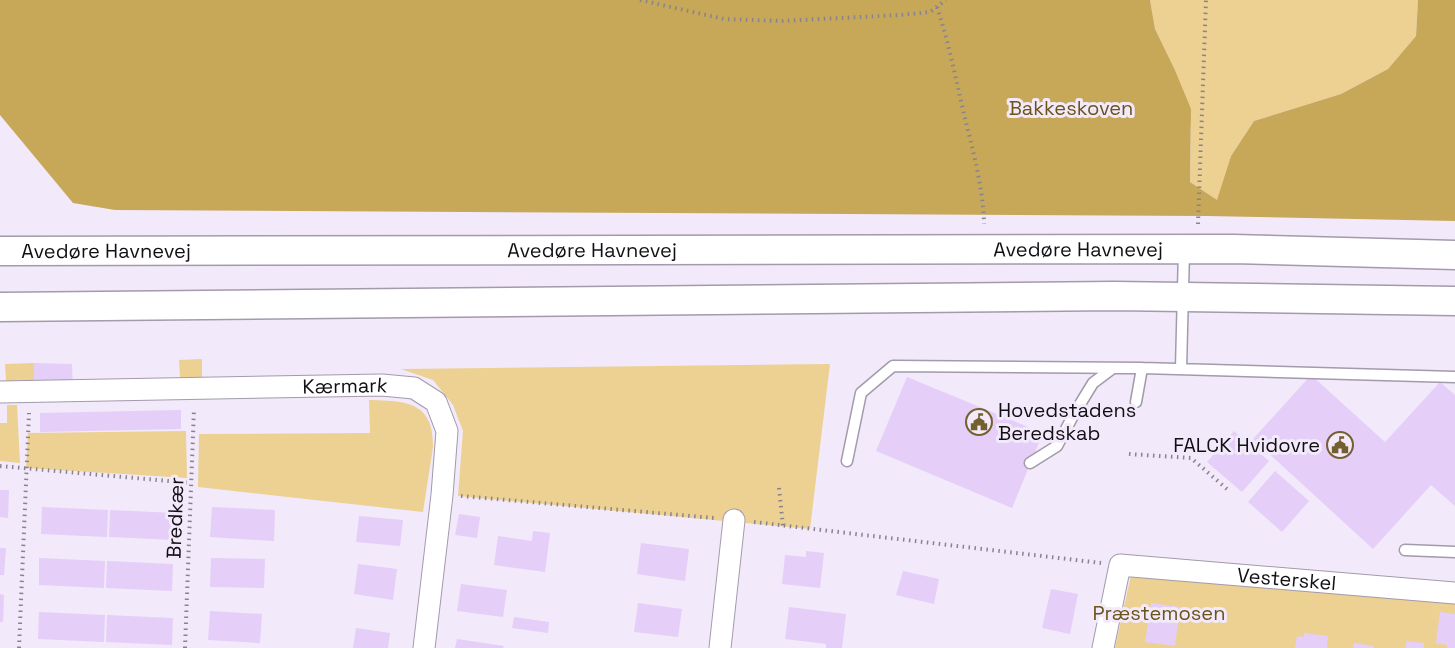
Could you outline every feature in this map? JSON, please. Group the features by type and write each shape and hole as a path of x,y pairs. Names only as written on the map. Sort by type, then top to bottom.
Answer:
{"street":[{"name":"Avedøre Havnevej","path":"0,251 1184,249 1455,255"},
{"path":"0,307 1183,296 1455,301"},
{"name":"Kærmark","path":"0,392 382,385 414,387 436,402 447,431 424,648"},
{"path":"720,648 734,520"},
{"path":"1103,648 1120,565"},
{"name":"Vesterskel","path":"1120,565 1455,593"}],"lane":[{"name":"Avedøre Havnevej","path":"1181,369 1184,249"},
{"path":"847,461 861,393 892,366 1142,368 1455,377"},
{"path":"1030,464 1057,446 1093,383 1113,368"},
{"path":"1136,402 1142,368"},
{"path":"1405,550 1455,552"}],"path":[{"path":"640,0 724,19 781,21 930,12 946,0"},
{"path":"1198,224 1206,0"},
{"path":"937,7 974,154 984,201 984,224"},
{"name":"Bredkær","path":"185,648 195,388"},
{"path":"19,648 28,391"},
{"path":"1129,454 1191,458 1227,489"},
{"path":"0,466 191,483"},
{"path":"779,488 783,526"},
{"path":"442,495 734,520 1120,565"}],"green space":[{"name":"Bakkeskoven","path":"0,0 1150,0 1155,29 1191,109 1190,182 1217,200 1231,156 1254,121 1341,94 1388,69 1416,36 1418,0 1455,0 1455,221 1207,216 115,210 73,203 0,115"},
{"path":"1150,0 1418,0 1416,36 1388,69 1341,94 1254,121 1231,156 1218,201 1190,182 1191,126 1174,68 1155,29"},
{"path":"202,359 202,377 180,377 179,360"},
{"path":"34,363 34,380 6,381 5,364"},
{"path":"830,364 810,529 458,496 463,431 453,405 433,380 401,369"},
{"path":"369,400 405,403 423,412 428,420 433,447 423,512 198,487 199,434 370,433"},
{"path":"7,405 17,405 20,463 0,461 0,423 7,423"},
{"path":"186,431 187,478 26,468 28,433"},
{"name":"Præstemosen","path":"1131,575 1455,600 1455,648 1115,648"}],"building":[{"path":"34,363 72,364 73,390 34,391"},
{"path":"1311,375 1385,442 1440,382 1455,395 1455,506 1431,485 1373,549 1253,439"},
{"path":"907,377 1043,433 1012,508 876,451"},
{"path":"181,410 181,429 40,432 40,413"},
{"path":"1234,431 1269,461 1242,492 1207,462"},
{"path":"1275,471 1309,501 1282,532 1248,502"},
{"path":"0,490 9,490 8,518 0,517"},
{"path":"42,507 108,510 107,537 41,534"},
{"path":"212,507 275,510 274,541 210,537"},
{"path":"110,510 176,513 174,540 109,537"},
{"path":"459,514 480,517 477,538 455,535"},
{"path":"359,516 403,520 400,546 356,542"},
{"path":"533,531 550,533 545,572 494,565 498,536 532,541"},
{"path":"641,543 689,549 685,581 637,574"},
{"path":"0,548 6,548 4,575 0,575"},
{"path":"806,551 824,553 820,588 782,584 785,555 806,557"},
{"path":"39,558 105,561 104,588 39,585"},
{"path":"211,558 265,559 264,588 210,587"},
{"path":"107,561 173,564 172,591 106,588"},
{"path":"358,564 397,569 393,600 354,594"},
{"path":"903,571 939,579 934,604 896,595"},
{"path":"461,584 507,590 503,617 457,611"},
{"path":"1051,589 1078,594 1070,634 1042,628"},
{"path":"0,594 4,595 3,622 0,622"},
{"path":"638,603 682,609 678,637 634,632"},
{"path":"1151,603 1180,607 1175,646 1145,642"},
{"path":"789,607 846,614 842,648 826,648 826,644 785,639"},
{"path":"210,611 262,614 260,643 208,640"},
{"path":"39,612 105,615 104,642 38,639"},
{"path":"1440,612 1455,614 1455,648 1447,648 1447,645 1436,643"},
{"path":"107,615 173,618 172,645 106,642"},
{"path":"514,617 549,622 548,633 512,628"},
{"path":"356,628 390,633 388,648 353,648"},
{"path":"1304,633 1328,636 1327,648 1295,648 1297,636 1304,637"},
{"path":"457,639 504,646 503,648 455,648"},
{"path":"1406,641 1424,643 1424,648 1406,648"},
{"path":"1354,643 1374,646 1374,648 1353,648"}],"place":[{"name":"Hovedstadens Beredskab","path":"979,422"},
{"name":"FALCK Hvidovre","path":"1340,445"}]}
